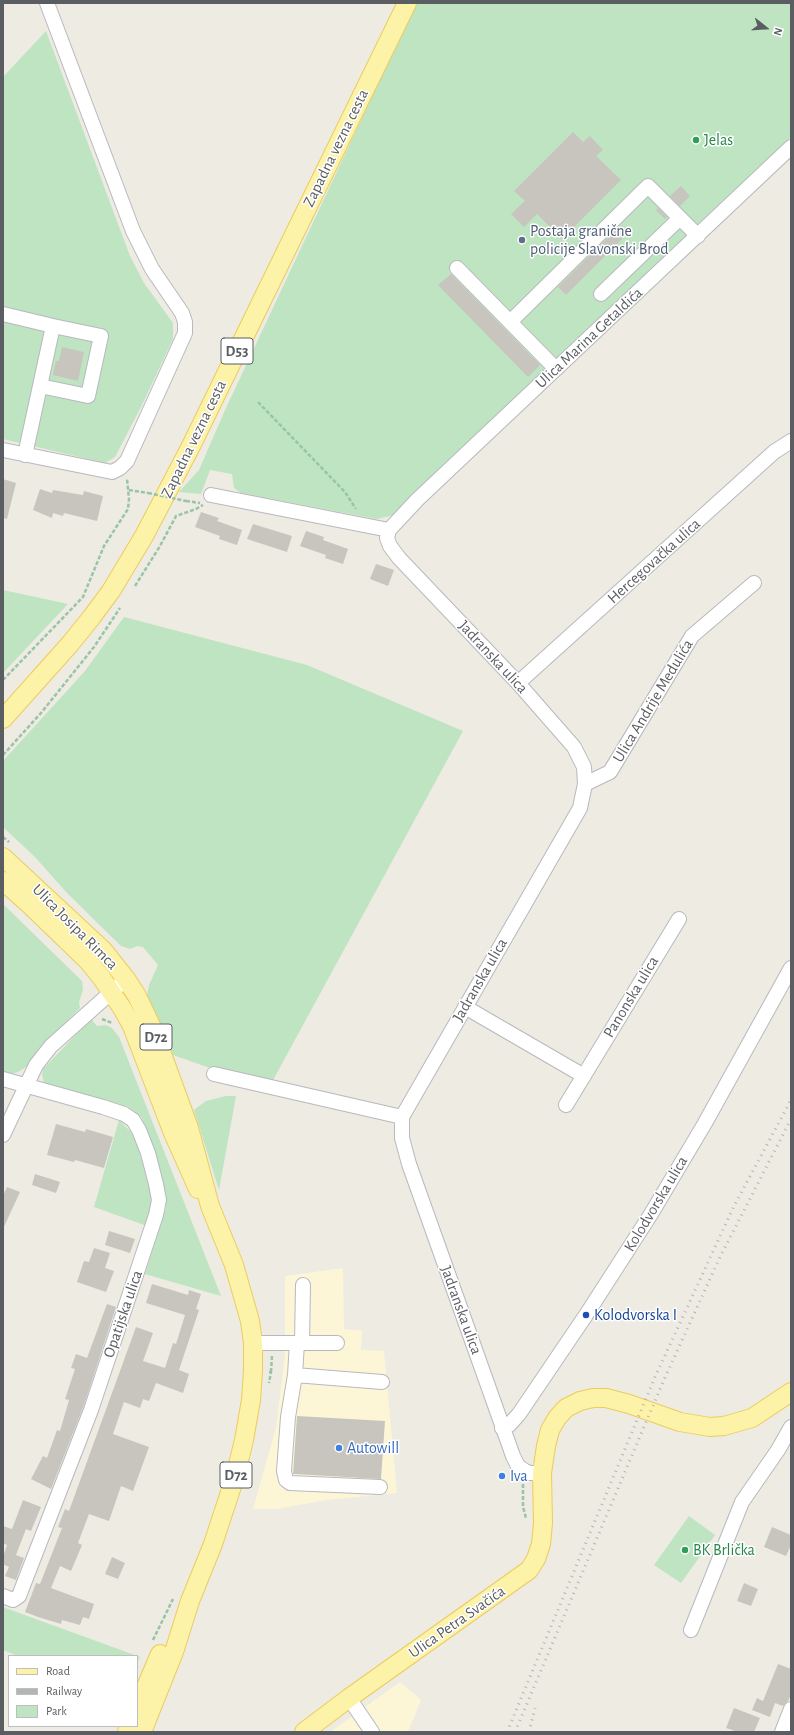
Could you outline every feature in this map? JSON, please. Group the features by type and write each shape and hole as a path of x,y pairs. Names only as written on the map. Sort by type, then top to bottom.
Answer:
{"main road":[{"name":"Zapadna vezna cesta","path":"3,719 70,644 103,602 130,562 158,513 407,3"},
{"path":"3,705 38,681"},
{"name":"Ulica Josipa Rimca","path":"3,857 103,950 126,979 146,1013 167,1065 189,1128 210,1206 234,1265 250,1321 253,1343 251,1400 243,1447 225,1511 183,1597 175,1624 138,1706"},
{"name":"Ulica Josipa Rimca","path":"3,881 88,961 112,992 132,1026 186,1166 197,1188 210,1206"},
{"name":"Ulica Petra Svačića","path":"304,1732 349,1698 529,1570 536,1559 541,1544 543,1523 542,1474 546,1446 550,1430 557,1418 566,1408 580,1401 593,1398 606,1398 629,1404 680,1422 710,1427 724,1426 752,1418 791,1392"},
{"name":"Ulica Josipa Rimca","path":"142,1732 174,1652 183,1597"}],"street":[{"path":"3,450 112,472 120,468 127,461 185,333 185,322 182,313 152,268 133,232 47,3"},
{"name":"Ulica Marina Getaldića","path":"389,530 417,500 791,147"},
{"path":"510,322 648,186 698,236"},
{"path":"601,294 680,218"},
{"path":"457,268 556,369"},
{"path":"3,314 101,336 88,396 40,386"},
{"path":"25,455 53,326"},
{"name":"Hercegovačka ulica","path":"518,683 774,452 791,441"},
{"path":"211,495 389,530"},
{"name":"Jadranska ulica","path":"389,530 387,538 390,546 399,558 518,683 574,746 584,767 585,784 580,808 402,1117 402,1138 409,1164 502,1428 518,1466 530,1474 542,1474"},
{"name":"Ulica Andrije Medulića","path":"585,784 610,772 692,636 754,583"},
{"name":"Panonska ulica","path":"566,1105 679,919"},
{"name":"Kolodvorska ulica","path":"502,1428 509,1425 520,1414 586,1316 651,1214 705,1122 791,968"},
{"path":"3,1135 36,1065 51,1046 90,1009 126,979"},
{"path":"464,1007 584,1076"},
{"path":"214,1074 402,1117"},
{"path":"3,1079 25,1086"},
{"name":"Opatijska ulica","path":"3,1596 13,1600 19,1596 91,1410 156,1215 159,1200 148,1154 140,1130 133,1120 124,1114 103,1107 25,1086"},
{"path":"303,1285 299,1343 288,1417 284,1471 286,1480 290,1483 380,1487"},
{"path":"253,1343 337,1343"},
{"path":"295,1375 382,1382"},
{"path":"691,1630 742,1502 778,1450 791,1427"},
{"path":"349,1698 372,1732"},
{"path":"782,1732 791,1709"}],"path":[{"path":"258,402 345,492 366,525"},
{"path":"3,680 83,597 95,564 104,546 128,509 129,490 204,504 196,510 176,516 160,546 132,590"},
{"path":"3,755 42,713 94,647 123,603"},
{"path":"98,1019 108,1020 118,1027"},
{"path":"271,1372 272,1354"},
{"path":"152,1643 183,1597"}],"shaded area":[{"path":"343,1268 344,1329 362,1331 361,1350 384,1351 397,1493 326,1500 277,1509 253,1509 276,1428 285,1355 285,1276"},
{"path":"400,1682 421,1700 408,1732 330,1732"}],"green space":[{"path":"416,3 791,3 791,137 713,210 488,431 394,515 377,519 241,493 234,488 232,474 210,470 201,494 179,492 199,470 226,408"},
{"path":"46,31 130,256 144,283 173,323 173,339 142,405 115,457 105,463 3,439 3,77"},
{"path":"3,590 68,604 3,673"},
{"path":"124,617 307,665 463,731 272,1082 207,1067 173,1055 147,996 149,985 158,965 143,947 137,946 130,949 121,946 67,893 35,857 3,827 3,761 85,671"},
{"path":"3,904 82,981 83,990 79,1002 80,1008 42,1046 31,1063 20,1071 9,1075 3,1072"},
{"path":"91,1019 97,1026 106,1025 112,1028 119,1037 221,1296 145,1274 166,1208 166,1195 142,1118 129,1107 57,1090 48,1087 44,1083 42,1075 43,1069"},
{"path":"226,1096 236,1096 219,1190 194,1110 206,1101"},
{"path":"119,1120 131,1132 137,1145 152,1193 152,1210 147,1226 94,1207"},
{"name":"BK Brlička","path":"689,1516 715,1535 681,1583 654,1565"},
{"path":"3,1607 135,1655 16,1655 3,1650"}],"building":[{"path":"573,132 583,142 590,136 603,150 596,156 621,180 562,239 537,214 524,227 511,214 525,201 514,191"},
{"path":"681,186 690,196 680,206 670,196"},
{"path":"658,208 667,217 665,219 656,210"},
{"path":"621,225 629,232 566,295 558,287"},
{"path":"451,274 540,365 528,377 438,285"},
{"path":"62,347 84,352 78,381 53,375 56,361 59,361"},
{"path":"3,479 16,483 7,519 3,518"},
{"path":"40,489 52,493 53,490 83,495 84,491 103,496 97,521 64,513 63,516 53,513 52,518 33,510"},
{"path":"201,512 219,518 217,521 242,530 237,545 219,539 220,536 195,527"},
{"path":"253,524 292,536 287,552 247,539"},
{"path":"306,531 324,537 323,540 348,549 343,564 325,558 326,555 300,546"},
{"path":"376,564 394,570 388,586 370,579"},
{"path":"56,1124 85,1132 86,1129 113,1137 104,1168 75,1160 74,1162 47,1155"},
{"path":"35,1174 60,1182 56,1193 32,1185"},
{"path":"7,1187 20,1192 3,1229 3,1196"},
{"path":"109,1231 135,1239 130,1253 105,1245"},
{"path":"94,1248 110,1253 105,1268 114,1271 106,1292 77,1282 84,1261 89,1262"},
{"path":"152,1284 188,1295 189,1290 201,1294 196,1309 199,1310 179,1370 189,1374 183,1393 156,1383 149,1401 143,1399 140,1408 124,1402 113,1434 149,1447 133,1491 121,1486 109,1521 89,1514 78,1543 82,1545 71,1571 60,1566 51,1588 94,1604 89,1619 83,1617 80,1625 62,1620 61,1624 38,1617 25,1612 36,1583 40,1584 62,1528 58,1527 65,1509 69,1511 136,1327 153,1333 143,1361 165,1368 173,1343 176,1344 185,1315 146,1303"},
{"path":"107,1304 116,1307 84,1405 51,1489 31,1479 43,1456 47,1458 57,1430 60,1431 69,1400 65,1399 75,1369 71,1368 76,1354 87,1358"},
{"name":"Autowill","path":"297,1416 385,1421 381,1479 293,1474"},
{"path":"23,1500 41,1507 31,1531 26,1529 16,1555 24,1558 16,1580 5,1576 9,1567 3,1564 3,1557 7,1545 3,1543 3,1526 12,1529"},
{"path":"772,1527 791,1535 791,1545 786,1556 764,1547"},
{"path":"112,1557 125,1563 118,1579 105,1574"},
{"path":"744,1583 758,1589 751,1606 737,1601"},
{"path":"778,1664 791,1669 791,1695 783,1706 775,1703 770,1717 752,1710 757,1698 763,1701"},
{"path":"734,1708 760,1718 754,1732 738,1732 726,1728"}],"railway":[{"path":"507,1732 655,1377 734,1206 791,1100"},
{"path":"515,1732 663,1382 720,1257 791,1119"},
{"path":"529,1732 535,1708"}],"place":[{"name":"Jelas","path":"696,140"},
{"name":"Postaja granične policije Slavonski Brod","path":"522,240"},
{"name":"Kolodvorska I","path":"586,1315"},
{"name":"Autowill","path":"339,1448"},
{"name":"Iva","path":"502,1476"},
{"name":"BK Brlička","path":"685,1550"}]}
